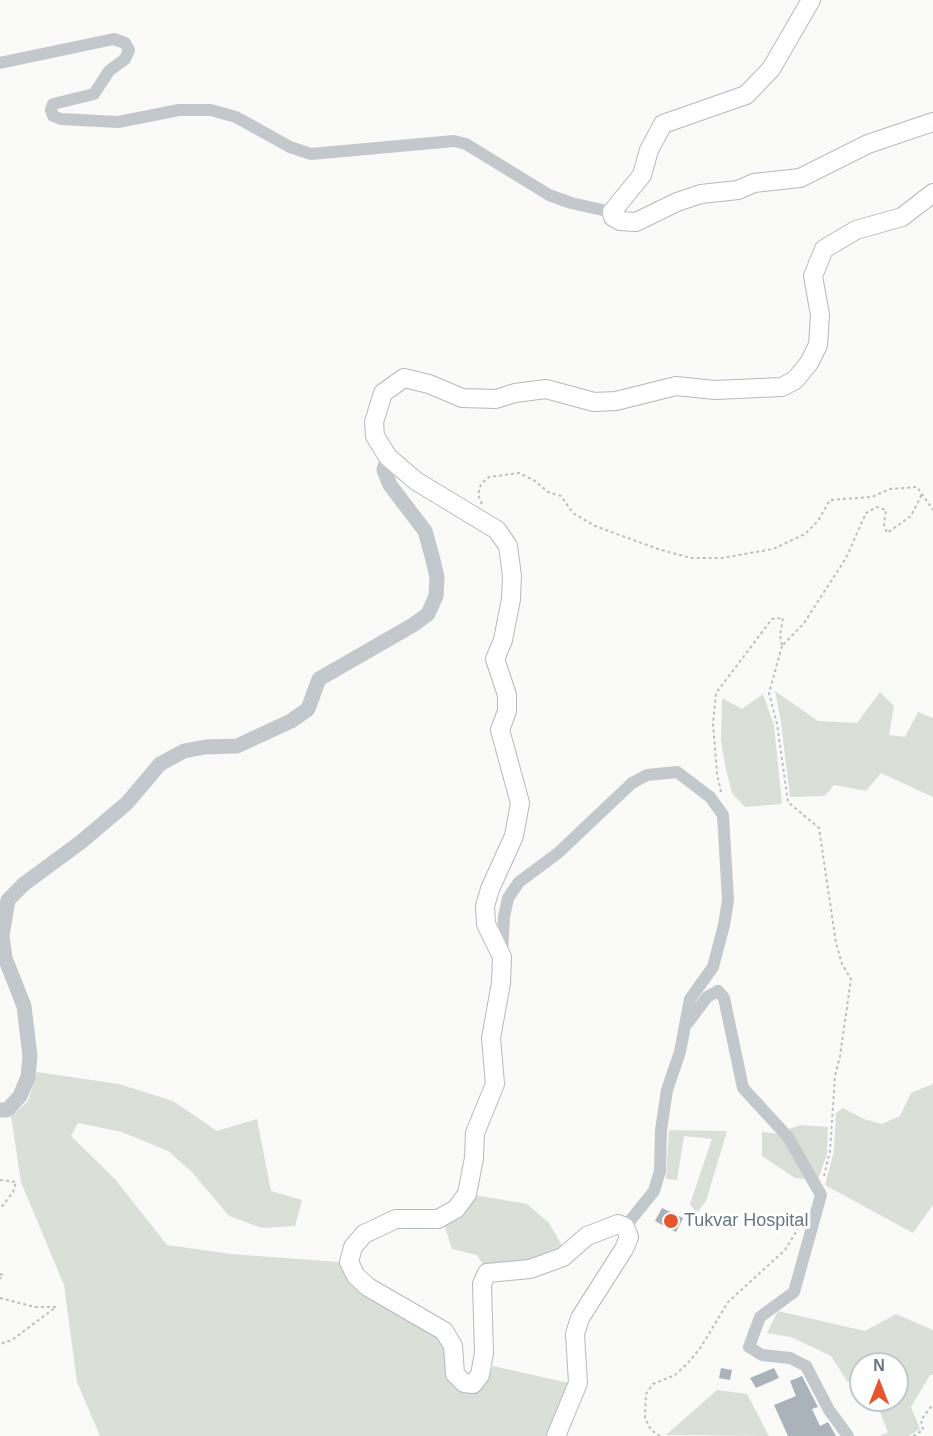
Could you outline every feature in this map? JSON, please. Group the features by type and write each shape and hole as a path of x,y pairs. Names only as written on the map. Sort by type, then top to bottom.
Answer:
{"main road":[{"path":"811,0 771,69 746,95 663,124 649,150 642,175 612,212 613,217 620,221 636,222 677,202 701,194 738,189 754,183 800,178 868,144 933,122"},
{"path":"556,1436 578,1383 574,1334 610,1267 624,1249 629,1237 625,1227 618,1224 587,1236 563,1257 530,1269 487,1273 482,1284 484,1353 480,1375 473,1384 464,1383 455,1374 453,1346 444,1332 430,1321 368,1287 356,1276 349,1262 353,1247 364,1233 396,1219 438,1219 456,1209 467,1194 474,1158 475,1133 495,1084 491,1038 501,983 502,957 486,924 485,906 490,889 514,836 520,803 517,783 500,730 507,711 507,695 495,659 503,640 512,599 513,576 508,546 497,530 416,481 388,458 375,436 374,422 382,393 404,378 429,384 462,398 496,399 514,393 546,389 594,402 616,401 676,386 715,390 782,387 795,380 809,363 818,345 820,315 813,276 824,249 856,230 902,217 933,193"}],"street":[{"path":"0,63 114,39 125,43 129,50 125,59 109,71 94,94 53,104 51,110 53,116 61,119 118,122 179,110 211,110 236,117 291,147 311,154 454,141 466,144 549,195 571,203 612,212"},
{"path":"0,1110 7,1110 20,1096 28,1077 30,1056 24,1006 5,958 2,936 8,900 24,884 81,842 127,802 160,764 184,751 205,747 237,746 291,721 308,709 319,679 428,614 436,596 437,577 432,556 425,531 390,485 384,470 388,458"},
{"path":"502,957 504,917 508,898 519,882 558,853 632,783 647,775 677,772 710,798 723,816 728,900 724,926 713,968 690,999 686,1025 667,1090 661,1130 660,1171 654,1191 625,1227"},
{"path":"686,1025 707,997 718,992 724,998 743,1088 788,1137 822,1195 794,1292 760,1317 749,1347 762,1355 790,1358 806,1366 829,1410 848,1436"}],"path":[{"path":"484,521 484,509 478,495 481,484 489,477 519,473 535,481 548,492 561,496 573,513 595,526 658,549 691,558 722,558 773,549 805,534 818,521 830,500 872,497 908,486 917,486 928,506 933,510"},
{"path":"782,646 804,623 828,589 846,558 866,513 877,507 886,510 884,524 887,533 911,516 922,493"},
{"path":"723,816 713,723 716,693 772,619 783,618 782,646 770,693 777,724 788,802 819,828 836,943 842,964 851,979 835,1076 830,1151 820,1184"},
{"path":"0,1180 16,1182 13,1192 0,1209"},
{"path":"660,1436 651,1430 645,1418 646,1394 653,1384 675,1376 688,1364 728,1302 785,1250 802,1222"},
{"path":"0,1274 3,1275 0,1279"},
{"path":"0,1298 34,1306 56,1307 12,1340 0,1344"},
{"path":"913,1436 923,1430 921,1420 933,1404"}],"shaded area":[{"path":"775,691 818,721 857,723 880,692 894,706 889,735 905,737 918,712 933,718 933,797 881,773 866,791 834,785 825,796 790,797"},
{"path":"763,694 774,725 782,804 745,807 732,793 726,769 721,741 722,698 742,709"},
{"path":"37,1072 119,1084 173,1101 217,1131 257,1119 271,1191 302,1200 295,1226 262,1228 229,1216 192,1172 168,1151 122,1132 78,1123 71,1136 115,1179 167,1245 231,1254 339,1262 352,1278 443,1339 453,1374 485,1381 493,1366 569,1383 551,1436 100,1436 77,1382 64,1285 21,1182 11,1116 28,1101"},
{"path":"933,1084 933,1205 913,1233 825,1185 834,1151 836,1113 843,1108 864,1119 882,1124 900,1116 911,1093"},
{"path":"800,1125 828,1127 827,1154 817,1183 789,1129"},
{"path":"669,1130 727,1131 706,1201 697,1213 690,1204 712,1139 684,1136 677,1180 666,1179"},
{"path":"762,1132 781,1134 805,1179 795,1178 762,1156"},
{"path":"475,1195 527,1204 549,1223 564,1249 533,1263 486,1270 477,1255 452,1249 444,1224 458,1218"},
{"path":"778,1311 865,1331 896,1314 933,1330 933,1375 930,1375 911,1407 920,1429 908,1436 880,1436 888,1432 880,1412 909,1412 909,1352 849,1352 849,1382 831,1356 791,1337 767,1333"},
{"path":"717,1390 747,1394 769,1436 666,1435"}],"building":[{"path":"662,1208 683,1218 676,1232 655,1221"},
{"path":"721,1368 732,1370 730,1380 719,1378"},
{"path":"774,1368 779,1378 756,1388 750,1378"},
{"path":"802,1376 818,1407 812,1409 820,1426 828,1422 836,1436 788,1436 774,1405 796,1396 790,1381"}],"place":[{"name":"Tukvar Hospital","path":"671,1221"}]}
